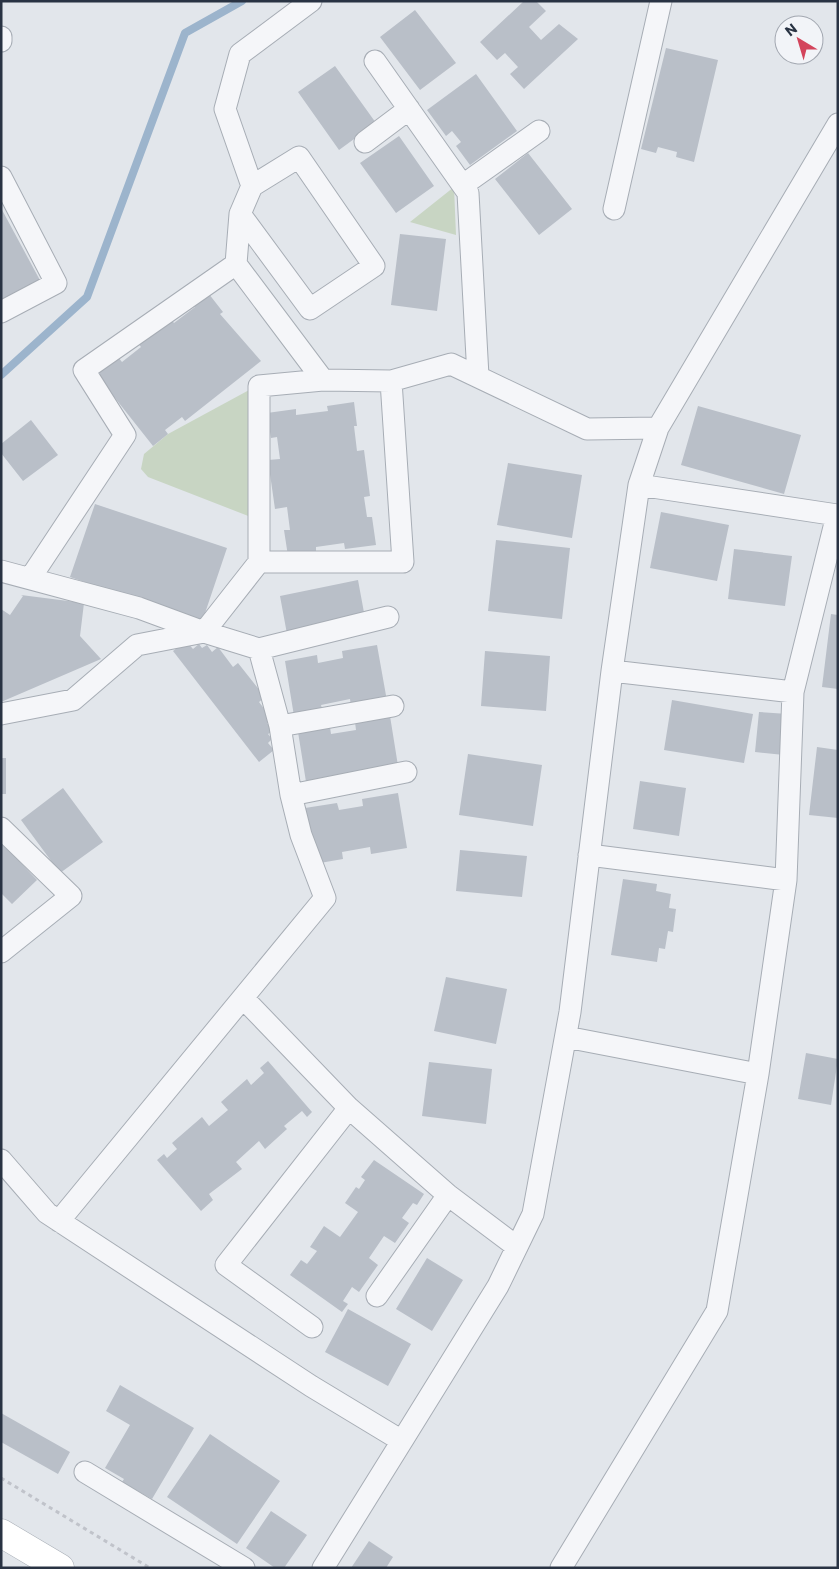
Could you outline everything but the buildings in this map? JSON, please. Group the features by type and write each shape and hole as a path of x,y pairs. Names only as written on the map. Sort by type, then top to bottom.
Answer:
{"main road":[{"path":"1,1533 60,1568"}],"street":[{"path":"252,186 225,109 240,54 311,1"},
{"path":"614,209 661,1"},
{"path":"375,61 468,193 478,376"},
{"path":"365,142 410,109"},
{"path":"323,1568 498,1286 533,1214 566,1037 612,671 639,485 658,428 838,124"},
{"path":"463,185 539,131"},
{"path":"240,214 310,309 374,266 299,157 252,186 240,214 236,264 324,380"},
{"path":"1,178 56,283 1,312"},
{"path":"31,577 125,435 84,370 236,264"},
{"path":"1,714 72,700 137,645 204,632 258,562 259,386 324,380 391,381 451,364 587,429 658,428"},
{"path":"258,562 403,562 391,381"},
{"path":"561,1568 717,1311 758,1074 786,880 793,692 837,515 639,485"},
{"path":"1,571 31,577 138,608 204,632 260,649 388,617"},
{"path":"60,1221 325,898 301,835 291,795 280,726 260,649"},
{"path":"612,671 793,692"},
{"path":"280,726 393,706"},
{"path":"291,795 406,772"},
{"path":"1,828 71,896 1,952"},
{"path":"589,855 786,880"},
{"path":"244,999 349,1108 448,1195 517,1248"},
{"path":"566,1037 758,1074"},
{"path":"312,1327 226,1265 349,1108"},
{"path":"1,1160 47,1213 311,1386 402,1441"},
{"path":"377,1296 448,1195"},
{"path":"85,1472 244,1568"}],"path":[{"path":"1,1478 150,1568"}],"green space":[{"path":"454,187 456,235 410,222"},
{"path":"251,389 256,519 148,477 141,469 144,454 168,434"}],"waterway":[{"path":"1,375 87,297 185,33 242,1"}]}
